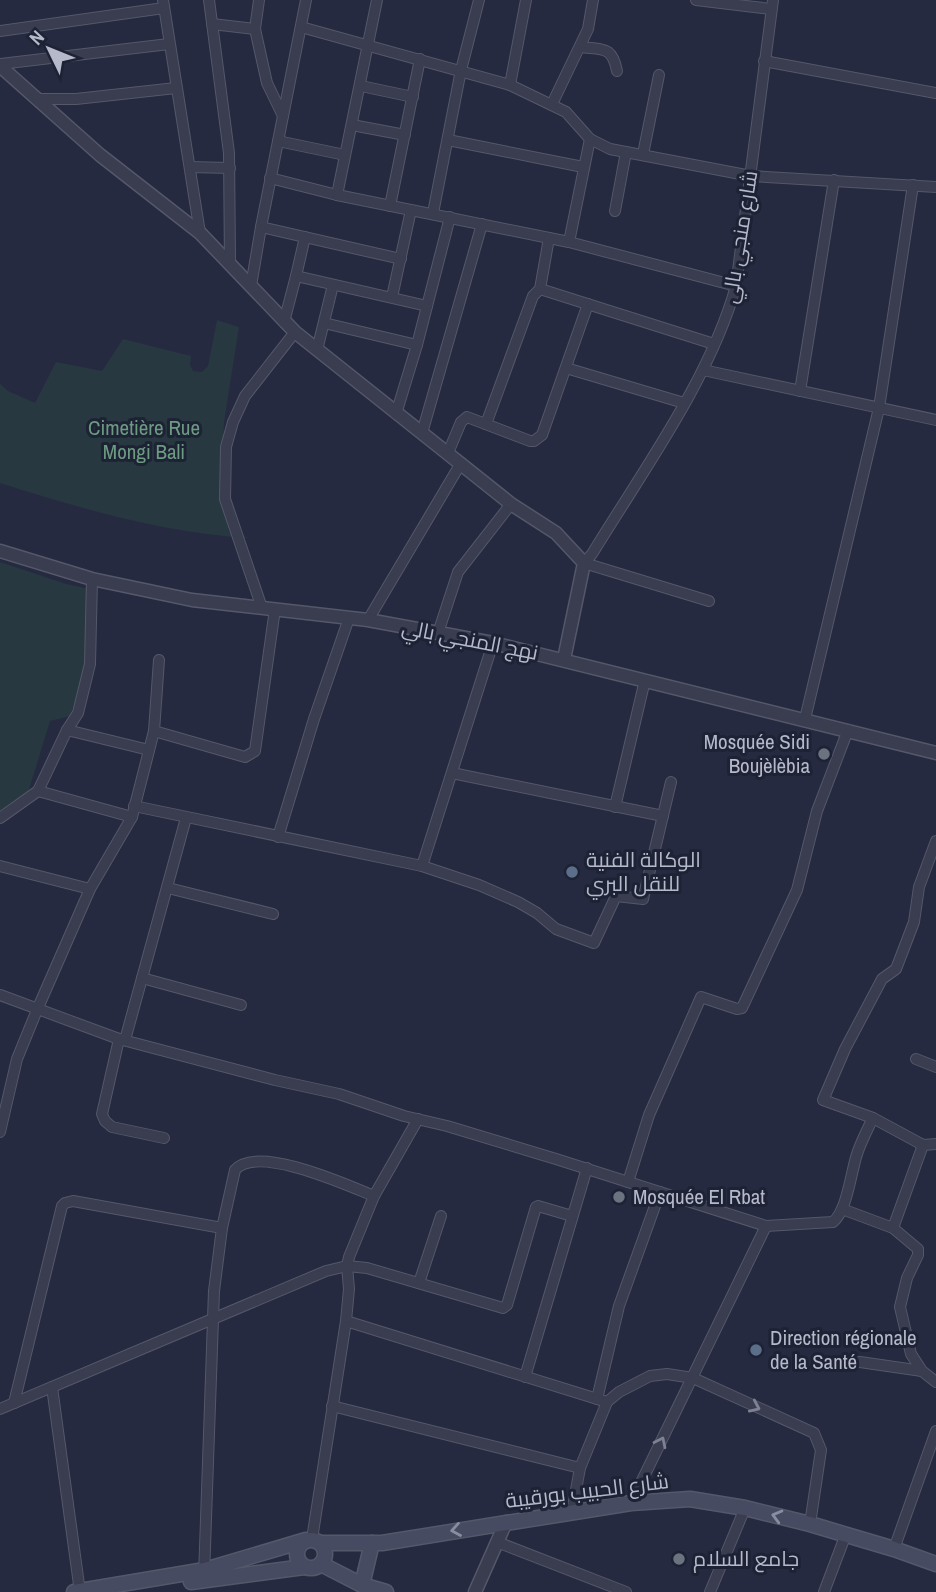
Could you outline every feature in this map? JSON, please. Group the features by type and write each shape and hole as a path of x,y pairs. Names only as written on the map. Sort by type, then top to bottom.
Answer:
{"main road":[{"name":"شارع الحبيب بورقيبة","path":"204,1575 313,1541 372,1543 631,1503 690,1499 745,1508 810,1524 936,1564"},
{"path":"78,1592 204,1575 316,1568 325,1556 313,1541 298,1548 296,1553 299,1563 304,1567"},
{"path":"362,1585 372,1543"},
{"path":"321,1564 362,1585 386,1592"},
{"path":"132,1592 204,1575"}],"street":[{"path":"209,0 230,168 230,263"},
{"path":"259,0 255,29 267,83 283,116"},
{"path":"251,286 306,0"},
{"path":"337,195 377,0"},
{"path":"433,213 461,71 479,0"},
{"path":"510,85 526,0"},
{"path":"552,104 588,29 593,0"},
{"path":"696,0 772,4"},
{"path":"0,30 164,4 200,233"},
{"name":"شارع منجي بالي","path":"584,563 684,403 703,370 726,318 736,286 772,4"},
{"path":"212,24 255,29"},
{"path":"301,27 510,85 566,112 590,139 600,145 626,152 751,176 936,187"},
{"path":"0,65 169,44"},
{"path":"580,47 608,51 614,57 617,71"},
{"path":"390,206 420,59"},
{"path":"764,61 936,93"},
{"path":"0,65 100,155 200,233 295,332 511,504 556,533 584,563 709,601"},
{"path":"643,154 659,75"},
{"path":"360,86 413,97"},
{"path":"36,99 76,99 176,88"},
{"path":"352,125 405,135"},
{"path":"569,242 590,139"},
{"path":"278,141 345,155"},
{"path":"448,141 583,167"},
{"path":"615,211 626,152"},
{"path":"190,167 230,168"},
{"path":"270,178 337,195 569,242 736,286"},
{"path":"800,391 834,180"},
{"path":"805,719 879,408 914,185"},
{"path":"392,298 411,209"},
{"path":"396,414 450,217"},
{"path":"422,433 482,224"},
{"path":"261,227 401,259"},
{"path":"284,322 305,237"},
{"path":"486,424 533,296 540,289 550,238"},
{"path":"296,276 427,306"},
{"path":"317,350 333,285"},
{"path":"540,289 714,344"},
{"path":"448,453 464,418 470,417 530,441 538,439 588,304"},
{"path":"324,323 416,345"},
{"path":"154,731 245,757 255,751 268,608 225,499 226,447 233,422 245,396 295,332"},
{"path":"566,368 684,403"},
{"path":"703,370 936,420"},
{"path":"368,620 461,463"},
{"path":"438,633 458,572 511,504"},
{"name":"نهج المنجي بالي","path":"0,551 92,579 192,600 368,620 493,643 936,752"},
{"path":"564,659 584,563"},
{"path":"0,818 38,791 78,713 90,664 92,579"},
{"path":"278,837 314,719 349,618"},
{"path":"422,866 493,643"},
{"path":"0,1132 17,1059 37,1010 90,889 133,811 154,731 159,660"},
{"path":"615,807 645,680"},
{"path":"67,730 149,750"},
{"path":"628,1182 649,1115 701,997 737,1009 742,1008 797,890 817,811 848,730"},
{"path":"452,773 663,816"},
{"path":"38,791 422,866 479,885 518,902 537,912 556,929 594,943 616,896 643,900 671,782"},
{"path":"164,1138 112,1127 102,1114 186,818"},
{"path":"936,841 919,887 914,922 896,969 882,979 845,1049 823,1100 873,1118 923,1145 936,1144"},
{"path":"0,866 90,889"},
{"path":"168,888 273,914"},
{"path":"142,978 241,1005"},
{"path":"0,995 122,1039 275,1080 339,1094 587,1168 766,1226 833,1222 842,1209 857,1152 873,1118"},
{"path":"916,1059 936,1067"},
{"path":"313,1541 346,1321 349,1289 347,1266 374,1196 418,1119"},
{"path":"893,1228 923,1145"},
{"path":"204,1575 214,1292 222,1228 235,1170 245,1163 302,1168 374,1196"},
{"path":"525,1377 587,1168"},
{"path":"572,1512 580,1468 602,1401 619,1306 660,1192"},
{"path":"14,1403 65,1203 73,1201 222,1228"},
{"path":"0,1409 326,1271 347,1266 367,1268 505,1307 536,1207 572,1216"},
{"path":"842,1209 893,1228 919,1251 907,1278 900,1307 911,1354 922,1371 936,1382"},
{"path":"419,1283 441,1216"},
{"path":"631,1503 766,1226"},
{"path":"346,1321 602,1401 650,1376 667,1374 693,1378 808,1430 816,1437 821,1450 810,1524"},
{"path":"860,1362 922,1371"},
{"path":"52,1387 78,1592"},
{"path":"332,1406 580,1468"},
{"path":"894,1549 936,1431"},
{"path":"925,1459 936,1463"},
{"path":"710,1592 745,1508"},
{"path":"475,1592 506,1522"},
{"path":"824,1592 846,1534"},
{"path":"497,1542 626,1592"}],"green space":[{"name":"Cimetière Rue Mongi Bali","path":"217,320 239,327 224,422 221,493 229,532 250,538 219,536 155,525 60,502 0,483 0,384 8,391 35,403 56,362 102,371 123,339 191,356 190,365 193,371 202,372 208,366"},
{"path":"0,562 66,584 90,589 87,674 72,710 74,715 50,721 27,796 0,812"}],"place":[{"name":"Mosquée Sidi Boujèlèbia","path":"824,754"},
{"name":"الوكالة الفنية للنقل البري","path":"572,872"},
{"name":"Mosquée El Rbat","path":"619,1197"},
{"name":"Direction régionale de la Santé","path":"756,1350"},
{"name":"جامع السلام","path":"679,1559"}]}
